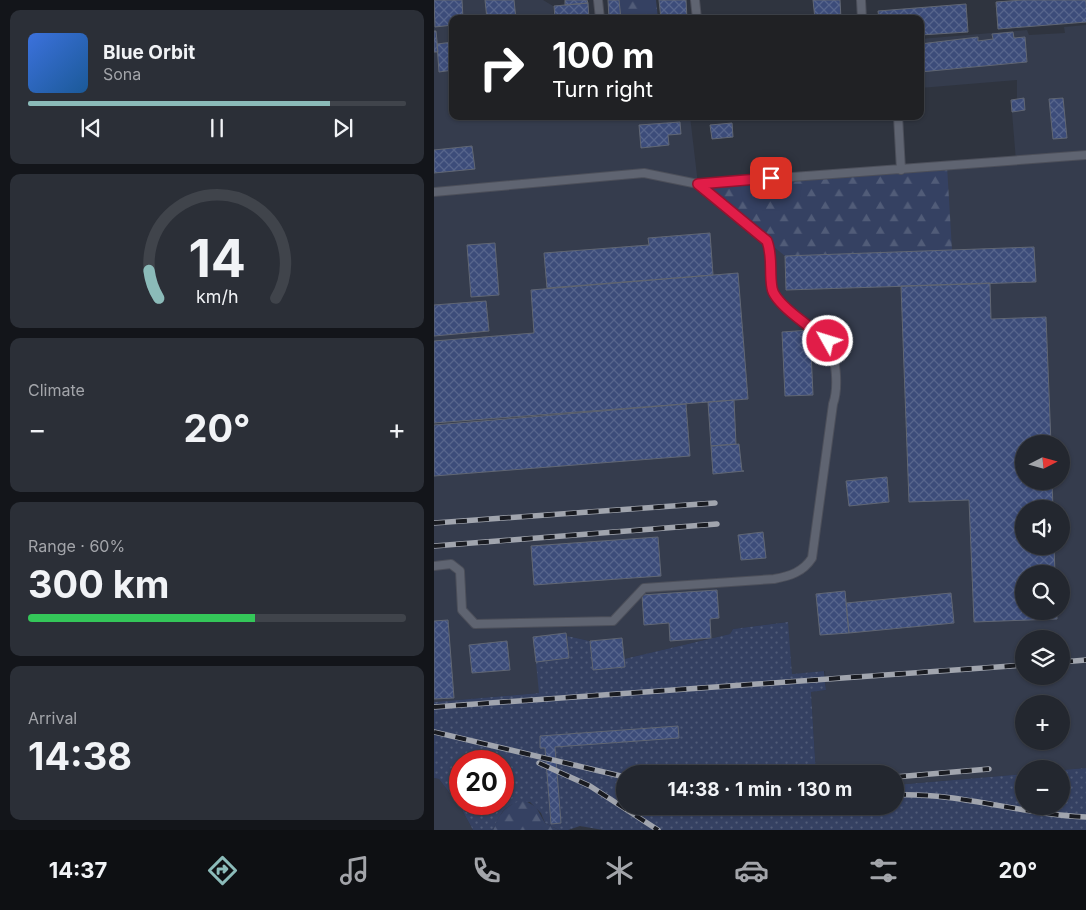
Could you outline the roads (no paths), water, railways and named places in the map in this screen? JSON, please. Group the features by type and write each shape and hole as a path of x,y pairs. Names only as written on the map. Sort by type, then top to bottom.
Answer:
{"lane":[{"path":"598,0 600,15"},
{"path":"695,0 697,15"},
{"path":"861,0 862,15"},
{"path":"898,120 901,170"},
{"path":"434,192 644,173 698,184 901,170 1086,154"},
{"path":"434,566 451,564 460,571 462,610 474,624 613,621 644,588 774,579 787,576 807,565 812,558 833,404 837,395 832,348 828,341 777,300 772,289 771,253 767,241 698,184"}],"railway":[{"path":"434,523 715,503"},
{"path":"434,546 717,524"},
{"path":"1070,661 1087,660"},
{"path":"434,707 1015,666"},
{"path":"434,732 616,775"},
{"path":"539,763 590,786 658,830"},
{"path":"904,776 989,769"},
{"path":"904,795 943,797 1039,812 1087,817"}]}
